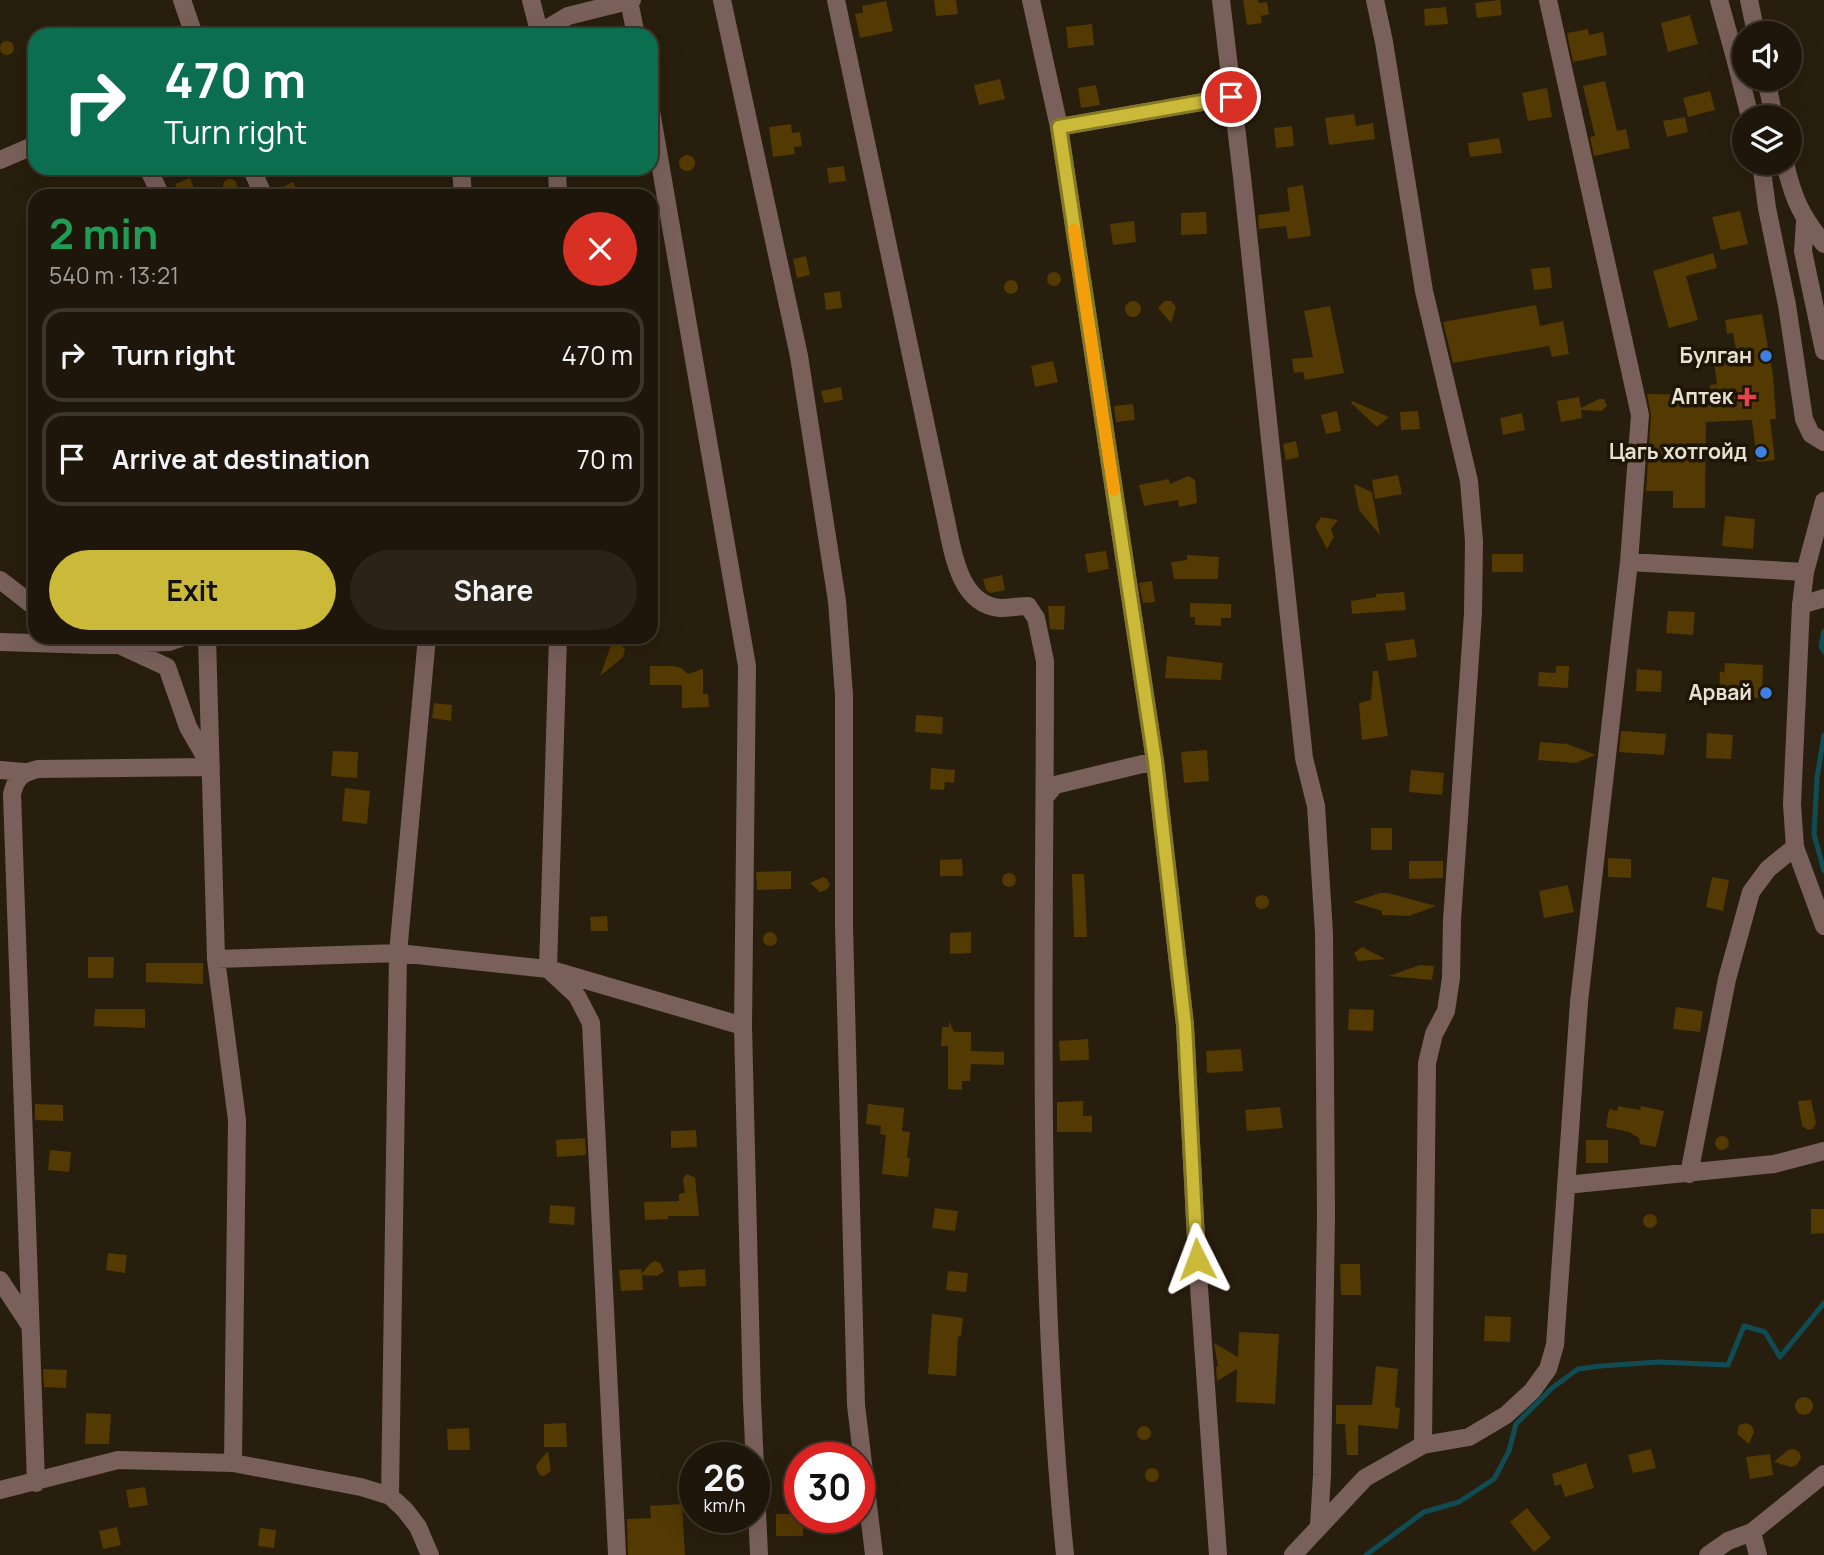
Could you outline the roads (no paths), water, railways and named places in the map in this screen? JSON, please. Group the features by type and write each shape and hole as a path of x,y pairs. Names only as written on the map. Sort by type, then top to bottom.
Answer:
{"street":[{"path":"182,0 192,28"},
{"path":"531,0 538,28"},
{"path":"549,28 568,16 630,0 635,28"},
{"path":"722,0 799,356 837,601 844,695 844,926 856,1405 874,1555"},
{"path":"836,0 958,569 967,589 980,601 999,608 1028,606 1036,618 1045,661 1045,1185 1057,1476 1065,1555"},
{"path":"1031,0 1059,127 1155,761 1185,1025 1197,1259 1218,1555"},
{"path":"1221,0 1304,758 1316,806 1318,831 1324,933 1326,1216 1319,1525"},
{"path":"1375,0 1424,291 1469,481 1474,541 1473,612 1452,920 1451,978 1446,1011 1434,1034 1427,1063 1423,1445"},
{"path":"1293,1555 1365,1478 1423,1445 1469,1437 1506,1415 1532,1391 1548,1369 1555,1345 1579,1002 1629,562 1640,415 1548,0"},
{"path":"1718,0 1732,33"},
{"path":"1749,0 1753,21"},
{"path":"1059,127 1231,97"},
{"path":"0,160 28,148"},
{"path":"658,151 747,666 743,1026 752,1401 759,1555"},
{"path":"1763,175 1787,305 1804,419 1811,435 1824,442"},
{"path":"1788,175 1805,222 1824,244"},
{"path":"1766,193 1790,186"},
{"path":"1805,222 1803,251 1824,351"},
{"path":"1824,501 1805,572 1801,605 1792,804 1795,847 1824,926"},
{"path":"1629,562 1805,572"},
{"path":"0,580 28,602"},
{"path":"1801,605 1824,598"},
{"path":"0,642 28,641"},
{"path":"118,644 167,667 188,727 211,767"},
{"path":"207,644 216,959 236,1120 233,1463"},
{"path":"390,1496 398,953 426,644"},
{"path":"558,644 548,969 577,996 591,1023 617,1555"},
{"path":"1045,797 1055,785 1155,761"},
{"path":"0,770 24,772 37,769 211,767"},
{"path":"24,772 15,781 11,806 36,1482"},
{"path":"1689,1174 1727,979 1751,892 1768,869 1795,847"},
{"path":"216,959 398,953 548,969 743,1026"},
{"path":"1566,1185 1774,1164 1824,1151"},
{"path":"0,1280 30,1325"},
{"path":"0,1490 117,1460 233,1463 361,1487 390,1496 418,1527 430,1555"},
{"path":"1708,1555 1728,1541 1752,1532 1824,1474"},
{"path":"1752,1532 1758,1555"}],"waterway":[{"path":"1824,631 1821,646 1824,652"},
{"path":"1824,735 1817,778 1814,834 1824,871"},
{"path":"1366,1555 1424,1512 1459,1502 1494,1479 1509,1451 1516,1424 1552,1388 1578,1369 1658,1362 1728,1365 1744,1326 1765,1332 1780,1357 1824,1303"}],"place":[{"name":"Булган","path":"1766,356"},
{"name":"Аптек","path":"1747,397"},
{"name":"Цагь хотгойд","path":"1761,452"},
{"name":"Арвай","path":"1766,693"}]}
